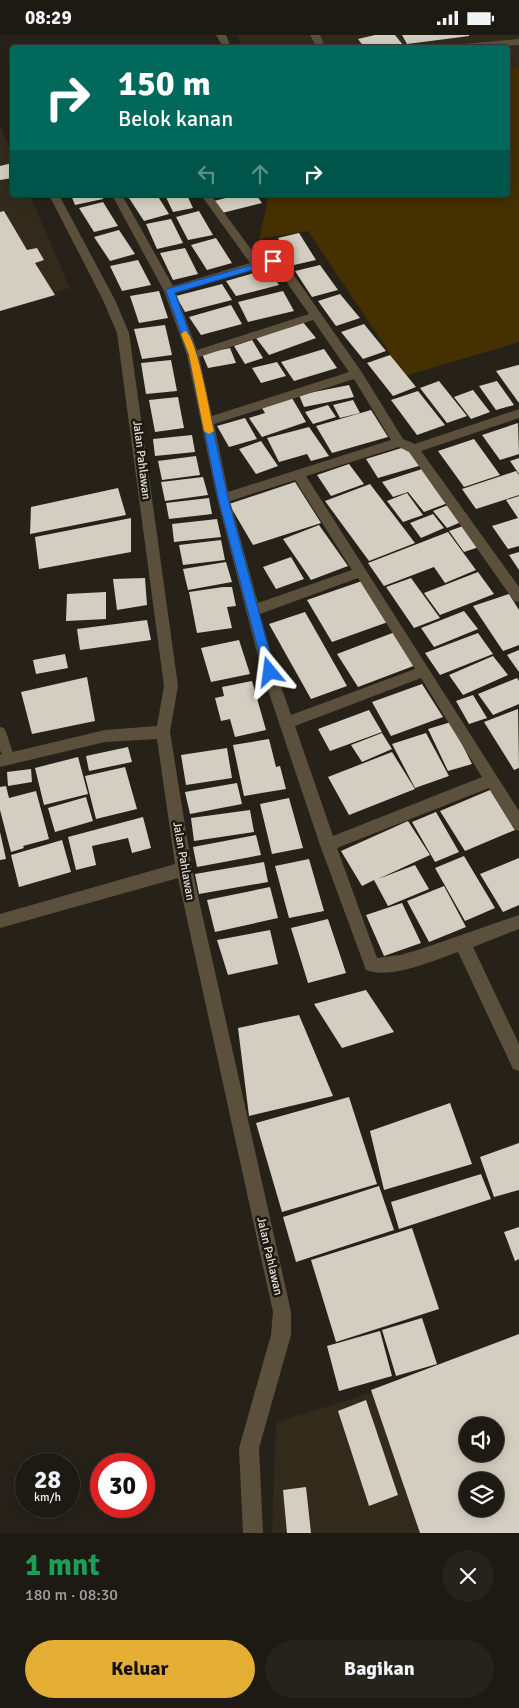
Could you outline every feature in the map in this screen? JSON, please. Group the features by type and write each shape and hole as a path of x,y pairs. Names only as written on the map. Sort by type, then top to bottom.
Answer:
{"street":[{"path":"485,45 519,42"},
{"name":"Jalan Pahlawan","path":"55,197 109,300 123,333 136,413 171,686 163,732 184,869 282,1312 281,1335 249,1447 253,1533"},
{"path":"118,197 170,291 193,355 223,498 252,611 328,845 372,965 378,966 410,960 519,923"},
{"path":"207,197 257,265"},
{"path":"170,291 270,261 283,266 357,374 399,442"},
{"path":"193,355 317,315"},
{"path":"207,422 357,374"},
{"path":"413,449 519,413"},
{"path":"223,498 399,442 408,445 413,449 519,597"},
{"path":"298,474 519,823"},
{"path":"252,611 360,572"},
{"path":"287,723 424,671"},
{"path":"4,760 104,736 163,732"},
{"path":"328,845 491,779"},
{"path":"0,921 184,869"},
{"path":"462,942 519,1063"}],"lane":[{"path":"0,732 4,760"}],"shaded area":[{"path":"236,35 519,35 519,67 510,69 510,45 240,45"},
{"path":"519,67 519,342 405,376 308,231 259,239 269,197 510,197 510,69"},
{"path":"0,126 10,148 10,197 31,197 70,288 0,310"},
{"path":"485,1358 496,1417 459,1417 459,1462 504,1462 504,1456 519,1533 272,1533 276,1422"}],"building":[{"path":"375,35 395,35 403,45 362,45 358,39"},
{"path":"402,35 469,35 469,36 407,44"},
{"path":"10,164 10,178 0,180 0,166"},
{"path":"72,197 102,197 103,199 75,205"},
{"path":"128,197 158,197 169,214 144,221"},
{"path":"166,197 188,197 193,208 173,212"},
{"path":"229,197 258,197 262,203 222,213 214,201"},
{"path":"103,202 118,226 94,232 79,208"},
{"path":"4,211 27,250 37,248 44,260 35,263 55,295 0,311 0,212"},
{"path":"199,211 213,235 188,240 176,217"},
{"path":"171,219 183,243 157,249 146,224"},
{"path":"119,230 135,254 110,261 94,237"},
{"path":"299,233 316,260 294,265 278,238"},
{"path":"216,238 232,263 207,270 191,245"},
{"path":"185,248 198,274 173,280 160,253"},
{"path":"138,260 151,285 122,291 110,266"},
{"path":"320,265 338,290 312,297 295,271"},
{"path":"268,269 279,285 236,296 226,281"},
{"path":"222,284 232,300 185,312 176,296"},
{"path":"159,291 168,318 139,323 130,296"},
{"path":"283,291 294,311 248,322 238,302"},
{"path":"340,294 360,318 336,326 318,301"},
{"path":"231,305 242,324 201,335 189,317"},
{"path":"302,321 316,338 269,355 256,338"},
{"path":"364,324 386,351 363,359 341,332"},
{"path":"165,325 172,355 142,359 134,329"},
{"path":"252,340 263,358 245,364 234,346"},
{"path":"230,348 236,363 208,368 202,354"},
{"path":"324,349 337,368 294,381 281,362"},
{"path":"390,355 416,387 393,396 367,363"},
{"path":"171,360 177,391 146,394 141,363"},
{"path":"277,362 286,376 261,383 252,368"},
{"path":"519,365 519,403 496,371"},
{"path":"439,381 467,416 447,423 420,388"},
{"path":"497,381 514,405 496,410 479,386"},
{"path":"349,385 354,397 304,407 299,395"},
{"path":"473,390 490,412 471,419 454,397"},
{"path":"418,391 445,425 417,435 391,400"},
{"path":"178,397 184,428 155,432 149,400"},
{"path":"292,398 306,422 262,437 249,418 265,413 262,408"},
{"path":"353,400 360,413 340,418 333,405"},
{"path":"328,405 336,417 313,424 305,412"},
{"path":"371,410 388,437 332,453 316,426"},
{"path":"245,418 257,439 229,447 217,426"},
{"path":"518,423 519,454 500,460 482,435"},
{"path":"309,427 329,456 311,461 307,454 279,462 267,438"},
{"path":"192,435 195,452 155,456 153,439"},
{"path":"474,439 500,475 464,487 438,451"},
{"path":"261,441 278,466 256,474 239,449"},
{"path":"408,446 422,465 378,478 366,459"},
{"path":"196,456 200,475 162,480 158,461"},
{"path":"519,458 519,474 510,461"},
{"path":"349,464 364,484 331,496 317,475"},
{"path":"422,469 448,503 424,512 408,492 393,497 382,482"},
{"path":"516,471 519,475 519,495 476,509 462,489"},
{"path":"203,477 208,495 165,501 161,482"},
{"path":"295,482 321,523 253,545 229,504"},
{"path":"370,484 415,543 369,561 325,501"},
{"path":"118,488 126,515 30,534 31,507"},
{"path":"407,493 423,515 403,522 387,501"},
{"path":"519,496 519,546 508,549 492,526 518,518 506,500"},
{"path":"209,498 212,514 169,519 166,503"},
{"path":"448,505 461,522 447,528 433,511"},
{"path":"433,514 444,528 421,538 410,523"},
{"path":"131,518 131,552 39,569 35,537"},
{"path":"217,519 221,537 174,542 172,524"},
{"path":"319,525 348,566 311,580 283,539"},
{"path":"463,526 479,547 464,552 449,531"},
{"path":"448,532 476,570 445,583 434,567 384,586 368,563"},
{"path":"221,540 225,560 183,565 179,545"},
{"path":"519,552 519,570 509,555"},
{"path":"291,557 304,579 276,589 263,567"},
{"path":"226,562 232,582 188,590 183,569"},
{"path":"478,572 494,594 440,615 424,593"},
{"path":"145,578 147,605 117,610 113,579"},
{"path":"411,578 440,618 414,628 386,587"},
{"path":"362,581 388,622 332,642 307,600"},
{"path":"232,587 236,606 227,607 232,628 197,633 189,592"},
{"path":"106,592 106,619 66,621 67,594"},
{"path":"509,594 519,610 519,645 503,651 473,606"},
{"path":"464,611 478,629 434,647 421,628"},
{"path":"305,612 347,686 311,699 269,624"},
{"path":"147,620 151,640 80,650 77,629"},
{"path":"395,632 416,665 358,687 337,654"},
{"path":"478,633 493,654 440,675 425,653"},
{"path":"239,640 250,674 211,682 201,648"},
{"path":"519,650 519,672 507,655"},
{"path":"65,654 68,668 36,674 33,660"},
{"path":"493,656 508,675 463,695 449,675"},
{"path":"87,677 95,721 32,734 21,692"},
{"path":"517,678 519,681 519,704 493,715 478,694"},
{"path":"252,681 266,730 235,737 230,719 221,721 215,698 224,696 222,687"},
{"path":"422,684 443,717 391,736 372,702"},
{"path":"473,695 487,718 469,724 456,701"},
{"path":"518,709 519,768 514,770 484,722"},
{"path":"369,710 382,732 330,751 318,729"},
{"path":"451,722 472,764 448,771 428,729"},
{"path":"382,733 392,749 362,762 351,745"},
{"path":"426,733 449,776 415,788 392,744"},
{"path":"269,739 276,767 280,766 286,789 244,796 233,745"},
{"path":"128,747 132,762 89,771 86,756"},
{"path":"227,748 232,778 186,785 181,755"},
{"path":"392,752 415,789 349,815 328,777"},
{"path":"78,757 88,794 44,805 35,768"},
{"path":"125,767 137,809 96,819 85,776"},
{"path":"31,769 32,782 8,786 7,772"},
{"path":"237,783 242,804 190,814 185,792"},
{"path":"6,786 9,798 36,791 49,839 23,846 24,848 11,852 0,810 0,787"},
{"path":"490,790 515,830 465,851 440,811"},
{"path":"86,797 93,821 55,832 48,808"},
{"path":"289,798 303,848 272,854 260,804"},
{"path":"250,810 254,832 194,841 191,818"},
{"path":"436,812 459,852 435,862 412,822"},
{"path":"143,817 151,848 132,853 128,838 92,846 96,865 76,870 68,837"},
{"path":"408,821 430,855 378,879 415,865 429,889 388,906 374,880 362,886 341,851"},
{"path":"0,832 6,859 0,860"},
{"path":"256,835 261,855 197,867 193,847"},
{"path":"62,840 71,872 19,887 11,855"},
{"path":"464,856 495,908 465,921 435,868"},
{"path":"519,858 519,905 503,912 480,874"},
{"path":"309,859 324,911 289,918 275,866"},
{"path":"264,862 268,882 199,894 195,874"},
{"path":"444,886 466,927 429,942 407,901"},
{"path":"270,887 278,918 215,932 207,900"},
{"path":"402,903 421,943 384,956 366,915"},
{"path":"328,919 346,973 308,983 291,928"},
{"path":"270,930 278,964 228,975 217,940"},
{"path":"366,990 394,1032 342,1048 314,1004"},
{"path":"299,1015 333,1096 249,1116 238,1028"},
{"path":"349,1097 377,1184 282,1212 256,1123"},
{"path":"450,1103 472,1164 384,1190 370,1131"},
{"path":"519,1143 519,1190 494,1197 480,1157"},
{"path":"481,1174 491,1199 399,1229 391,1202"},
{"path":"379,1186 394,1230 296,1262 283,1217"},
{"path":"519,1227 519,1259 515,1261 504,1232"},
{"path":"412,1228 439,1309 336,1342 311,1260"},
{"path":"422,1318 437,1364 396,1376 382,1330"},
{"path":"380,1331 392,1376 339,1391 327,1346"},
{"path":"519,1334 519,1533 420,1533 371,1390"},
{"path":"366,1400 398,1495 369,1506 338,1411"},
{"path":"306,1487 311,1533 287,1533 283,1490"}],"slow traffic":[{"path":"185,334 193,355 209,431"}],"route":[{"path":"270,672 223,498 193,355 170,291 273,261"}]}
